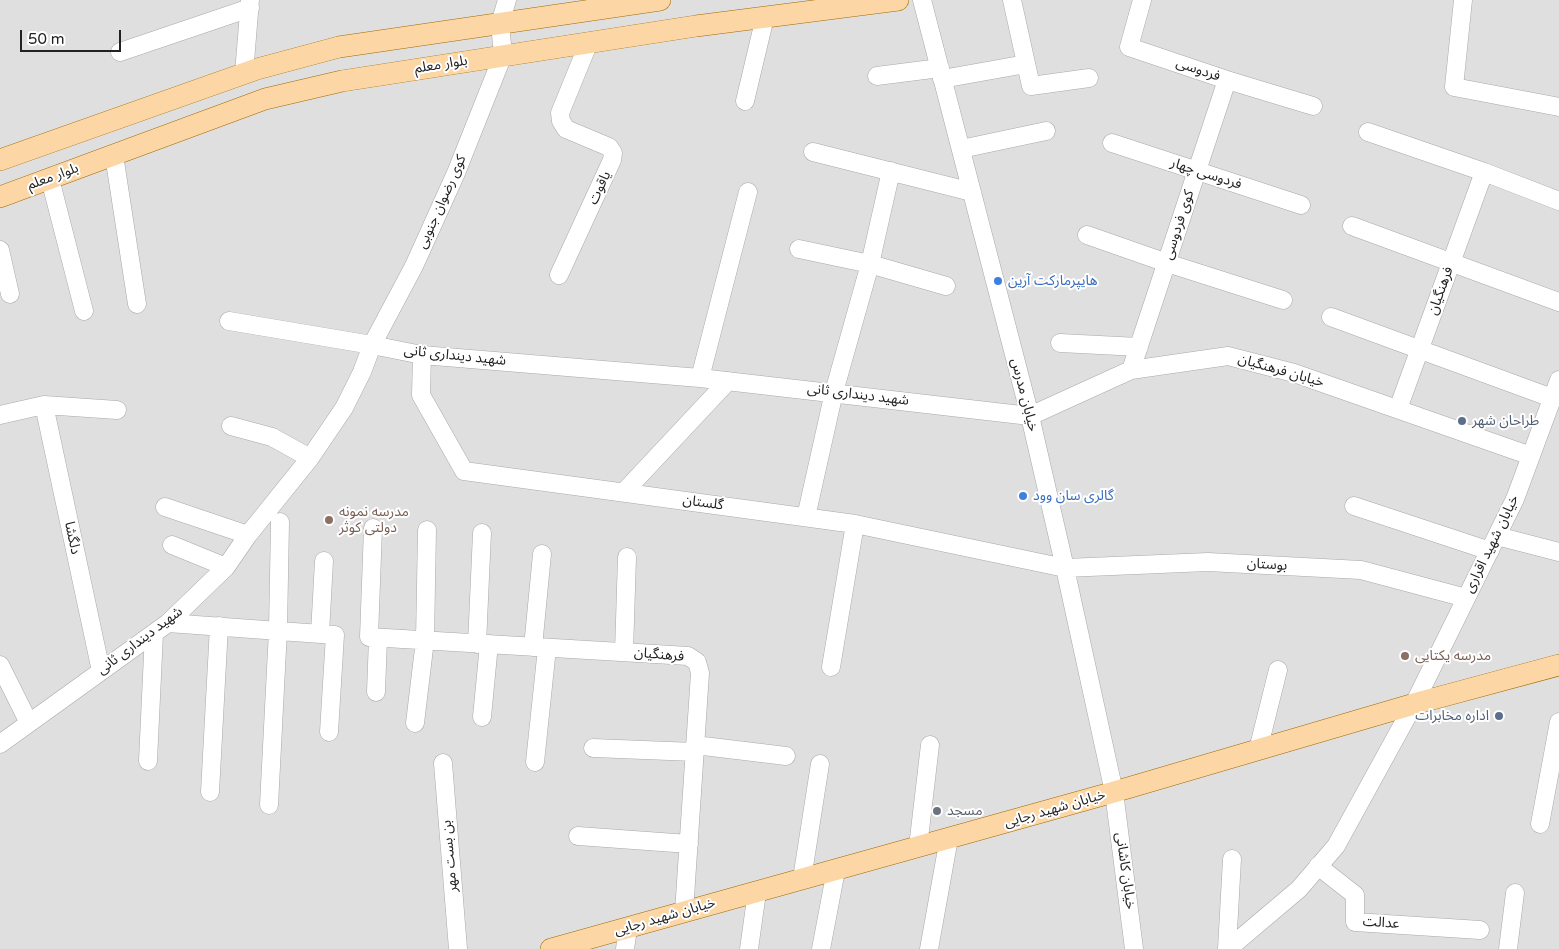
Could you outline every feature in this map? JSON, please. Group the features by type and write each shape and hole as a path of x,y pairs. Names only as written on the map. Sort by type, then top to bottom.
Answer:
{"main road":[{"path":"0,160 244,74 340,47 660,0"},
{"name":"بلوار معلم","path":"0,197 265,99 342,81 589,42 898,0"},
{"name":"خیابان شهید رجایی","path":"551,949 1114,792 1414,704 1559,665"}],"street":[{"path":"503,55 500,24 507,0"},
{"name":"خیابان مدرس","path":"922,0 1030,416 1114,792"},
{"path":"1012,0 1030,85 1089,78"},
{"name":"فردوسی","path":"1142,0 1129,47 1227,80 1313,106"},
{"path":"1463,0 1454,87 1559,107"},
{"path":"120,52 250,4 244,74"},
{"path":"745,102 765,17"},
{"name":"یاقوت","path":"559,275 612,160 613,153 610,146 566,129 561,121 560,113 589,42"},
{"name":"کوی رضوان جنوبی","path":"372,345 414,266 456,172 503,55"},
{"path":"877,76 941,73 1026,64"},
{"name":"کوی فردوسی","path":"1131,370 1227,80"},
{"path":"961,149 1046,131"},
{"path":"1368,132 1484,172 1559,201"},
{"name":"فردوسی چهار","path":"1112,143 1301,204"},
{"path":"813,152 972,192"},
{"path":"114,155 137,304"},
{"path":"806,517 834,392 870,264 891,171"},
{"name":"فرهنگیان","path":"1398,409 1484,172"},
{"path":"50,179 84,310"},
{"path":"700,378 748,192"},
{"path":"1352,226 1559,302"},
{"path":"1087,235 1166,263 1283,300"},
{"path":"799,249 870,264 946,286"},
{"path":"0,250 10,294"},
{"path":"1331,318 1552,398"},
{"path":"229,321 372,345"},
{"path":"1060,343 1139,347"},
{"name":"شهید دینداری ثانی","path":"0,744 161,628 226,567 248,535 310,458 344,408 362,372 372,345 422,355 700,378 1030,416"},
{"name":"گلستان","path":"422,355 421,394 464,470 855,524 1065,568"},
{"name":"خیابان فرهنگیان","path":"1030,416 1131,370 1228,356 1294,373 1531,456"},
{"name":"خیابان شهید اقراری","path":"1414,704 1515,499 1531,456 1551,429 1552,398 1559,380"},
{"path":"624,492 728,381"},
{"path":"0,415 44,405 117,410"},
{"name":"دلگشا","path":"44,405 101,671"},
{"path":"232,426 272,437 310,458"},
{"path":"1354,506 1493,544 1559,552"},
{"path":"165,507 248,535"},
{"path":"269,805 278,630 280,522"},
{"path":"831,667 855,524"},
{"path":"373,528 376,692"},
{"path":"415,723 425,640 427,530"},
{"path":"482,534 482,717"},
{"path":"172,545 226,567"},
{"path":"535,762 542,554"},
{"path":"624,652 628,557"},
{"path":"324,561 328,634 329,732"},
{"name":"بوستان","path":"1065,568 1208,562 1362,570 1466,598"},
{"path":"210,792 219,626"},
{"path":"148,761 161,628 219,626 328,634"},
{"name":"فرهنگیان","path":"374,637 688,656 697,662 700,673 684,912"},
{"path":"0,665 29,723"},
{"path":"1258,750 1278,670"},
{"path":"1228,949 1299,889 1336,846 1414,704"},
{"path":"1540,824 1559,722"},
{"path":"918,847 930,745"},
{"path":"593,748 695,749 786,756"},
{"name":"بن بست مهر","path":"443,763 458,949"},
{"path":"802,879 820,764"},
{"name":"خیابان کاشانی","path":"1114,792 1134,949"},
{"path":"578,836 689,844"},
{"path":"929,949 949,838"},
{"path":"1228,949 1232,860"},
{"name":"عدالت","path":"1318,866 1355,895 1355,922 1480,930"},
{"path":"821,949 836,870"},
{"path":"749,949 757,892"},
{"path":"1508,949 1515,893"},
{"path":"625,949 628,928"}],"shaded area":[{"path":"0,0 1559,0 1559,949 0,949"}],"place":[{"name":"هایپرمارکت آرین","path":"998,281"},
{"name":"طراحان شهر","path":"1462,421"},
{"name":"گالری سان وود","path":"1023,496"},
{"name":"مدرسه نمونه دولتی کوثر","path":"329,520"},
{"name":"مدرسه یکتایی","path":"1405,656"},
{"name":"اداره مخابرات","path":"1499,716"},
{"name":"مسجد","path":"937,811"}]}
